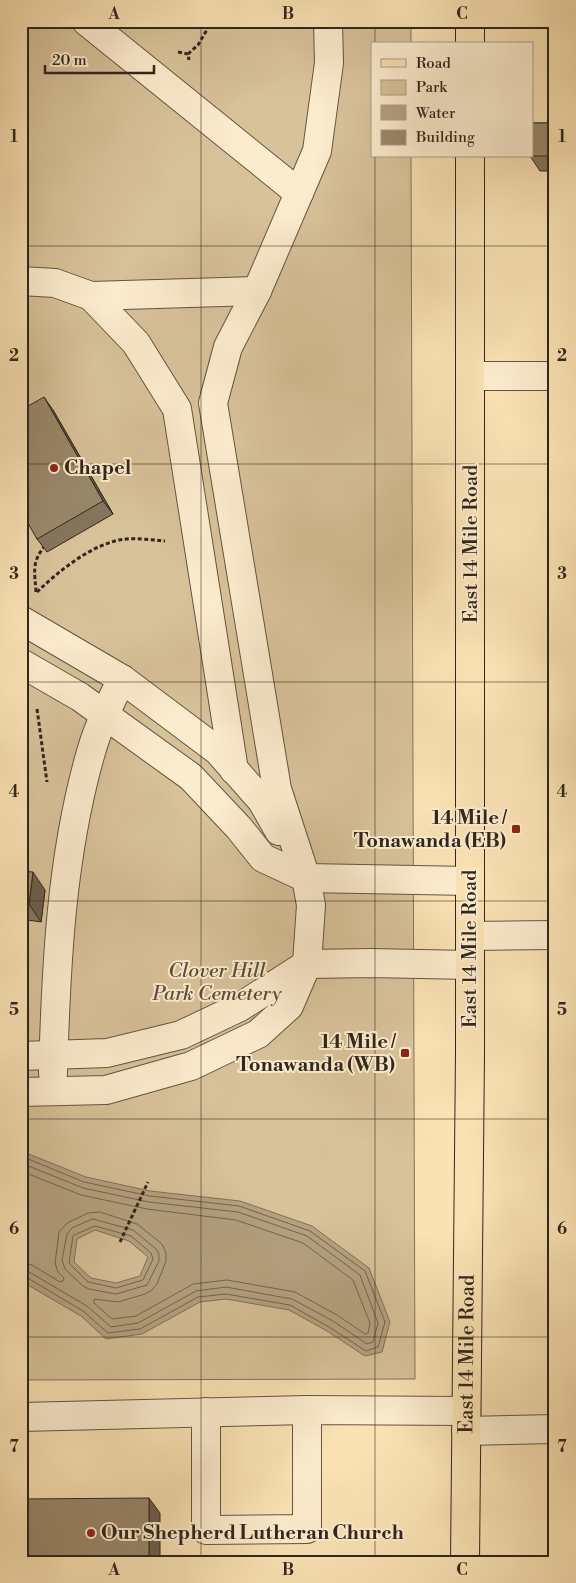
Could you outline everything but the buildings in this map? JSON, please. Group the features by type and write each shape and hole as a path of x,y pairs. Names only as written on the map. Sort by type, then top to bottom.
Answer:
{"main road":[{"path":"470,21 470,42"},
{"name":"East 14 Mile Road","path":"465,1562 470,965 470,158"}],"street":[{"path":"86,21 299,193"},
{"path":"21,1092 106,1090 191,1066 258,1034 289,1006 308,964 311,905 306,878 277,788 212,403 228,347 257,291 317,151 329,63 328,21"},
{"path":"21,281 56,283 91,296 257,291"},
{"path":"91,296 136,344 176,408 234,770"},
{"path":"471,376 555,376"},
{"path":"176,408 212,403"},
{"path":"21,620 122,679 218,751 262,802 306,878"},
{"path":"21,663 80,697 191,778 239,828 263,858 306,878 470,881"},
{"path":"52,1092 61,924 75,822 91,752 104,715 122,679"},
{"path":"470,936 555,935"},
{"path":"21,1056 107,1053 181,1035 240,1007 308,964 470,965"},
{"path":"206,1412 206,1530 307,1529 307,1410"},
{"path":"21,1417 307,1410 555,1429"}],"path":[{"path":"188,54 198,45 212,21"},
{"path":"36,593 36,557 44,547"},
{"path":"120,1242 148,1182"}],"green space":[{"name":"Clover Hill Park Cemetery","path":"21,21 411,21 411,42 371,42 371,158 411,158 415,1379 21,1380"}],"water":[{"path":"21,1151 86,1177 150,1191 240,1201 312,1226 369,1268 390,1322 382,1352 365,1356 327,1331 289,1310 226,1299 200,1302 142,1334 106,1339 81,1316 21,1281","holes":["95,1230 129,1241 148,1257 140,1276 116,1283 91,1278 74,1262 77,1239"]}],"place":[{"name":"Chapel","path":"54,468"},
{"name":"14 Mile / Tonawanda (EB)","path":"516,829"},
{"name":"14 Mile / Tonawanda (WB)","path":"405,1053"},
{"name":"Our Shepherd Lutheran Church","path":"91,1533"}]}
